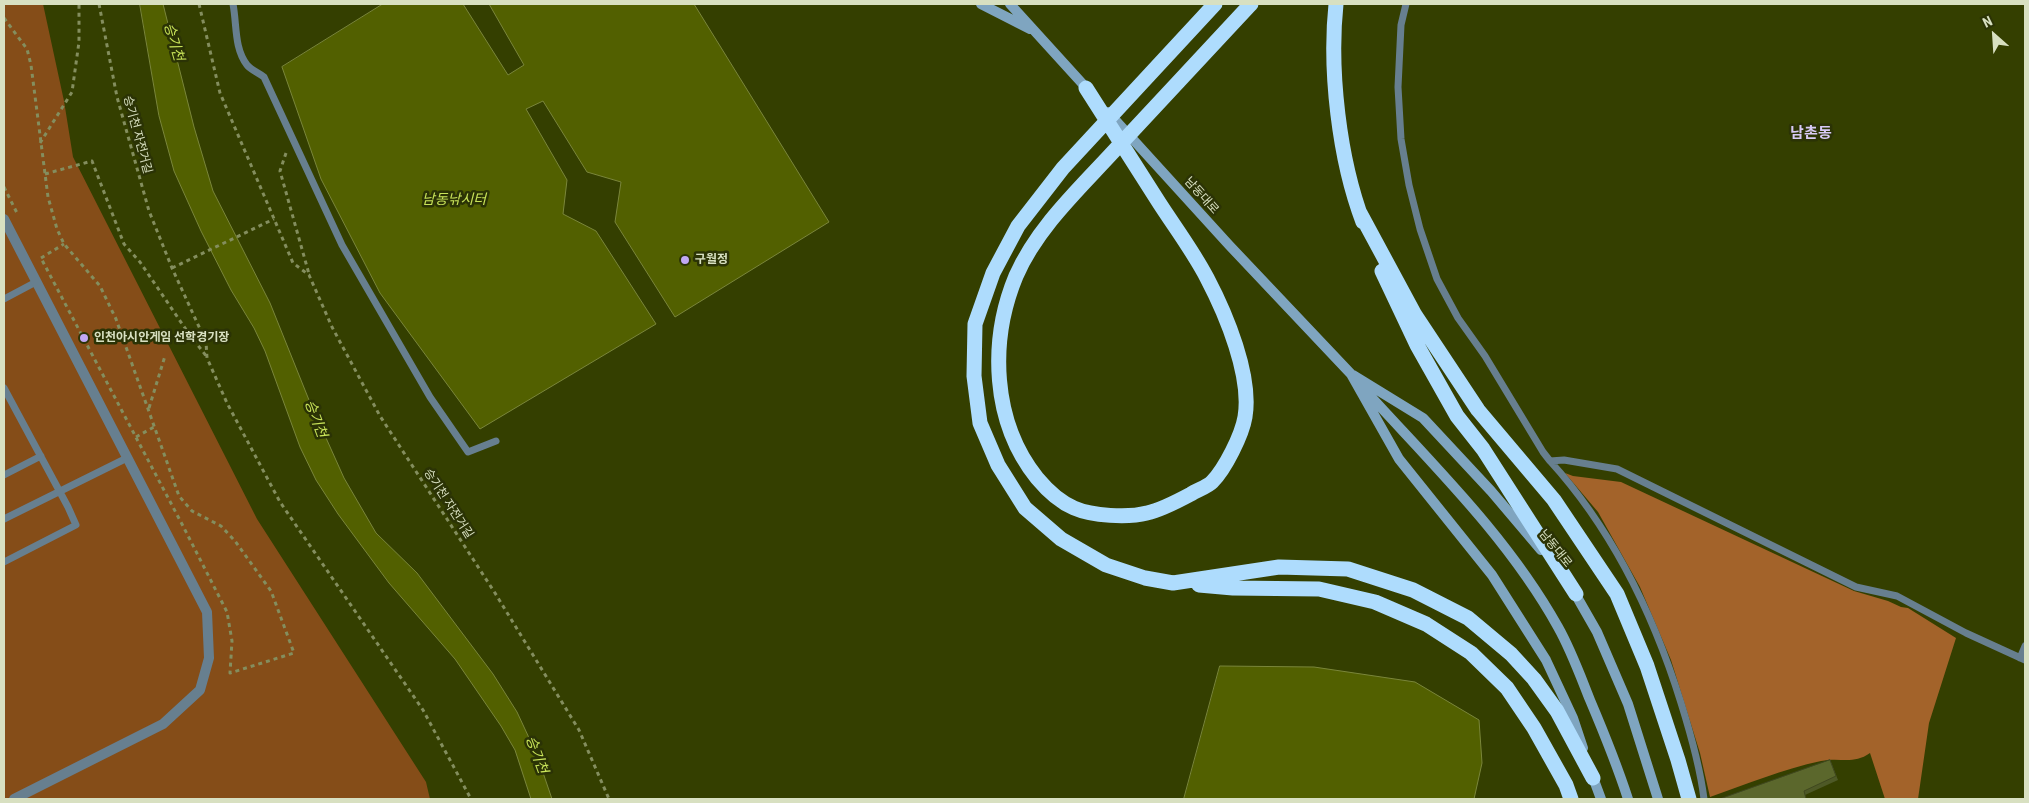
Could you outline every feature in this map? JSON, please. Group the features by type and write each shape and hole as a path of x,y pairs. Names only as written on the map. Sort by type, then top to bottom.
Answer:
{"highway":[{"path":"1215,4 1062,168 1018,226 993,273 975,324 974,376 980,423 998,465 1025,508 1061,539 1106,565 1145,578 1173,583 1233,588 1319,589 1375,602 1426,624 1471,653 1507,688 1534,728 1566,785 1571,799"},
{"path":"1086,88 1207,278 1235,341 1245,383 1245,417 1232,452 1212,482 1180,500 1147,514 1110,515 1075,508 1047,490 1027,465 1008,426 999,388 999,348 1005,310 1017,275 1040,234 1067,202 1186,74 1251,4"},
{"path":"1336,4 1333,32 1338,107 1348,166 1360,214 1387,285 1417,345 1457,416 1483,449 1576,594"},
{"path":"1360,214 1415,315 1478,410 1554,500 1617,594 1647,666 1689,799"},
{"path":"1173,583 1279,568 1348,569 1413,590 1468,618 1511,654 1534,679 1558,711 1593,778"}],"main road":[{"name":"남동대로","path":"981,4 1035,32"},
{"name":"남동대로","path":"1010,4 1229,245 1351,374 1399,459 1492,575 1546,660 1573,718 1600,799"},
{"name":"남동대로","path":"1019,4 1035,32"},
{"name":"남동대로","path":"1351,374 1423,418 1491,491 1576,594 1597,632 1628,704 1658,799"},
{"path":"1351,374 1485,523 1522,571 1558,627 1580,674 1617,764 1628,799"}],"street":[{"path":"4,219 207,612 209,658 200,690 163,724 14,799"}],"lane":[{"path":"233,4 238,48 248,67 264,77 342,245 430,397 468,452 496,441"},
{"path":"1406,4 1401,25 1398,87 1401,139 1409,185 1420,229 1437,279 1458,318 1486,356 1543,452 1593,514 1618,556 1668,661 1696,754 1704,799"},
{"path":"4,299 36,282"},
{"path":"4,388 60,491 76,526 4,562"},
{"path":"4,475 41,456"},
{"path":"4,520 127,458"},
{"path":"1550,461 1564,460 1616,469 1856,587 1897,596 1966,633 2023,659 2025,646"}],"path":[{"path":"40,143 72,92 79,42 78,4"},
{"name":"승기천 자전거길","path":"98,4 118,97 146,202 172,268 206,342 207,358 227,403 280,502 423,710 471,799"},
{"name":"승기천 자전거길","path":"199,4 220,93 293,263 309,275 332,327 380,416 495,593 579,730 610,799"},
{"path":"4,18 28,49 48,197 57,229 64,244 100,286 116,319 179,496 192,512 221,526 235,541 271,591 294,653 230,673 232,641 227,612 37,250"},
{"path":"292,137 280,171 309,275"},
{"path":"45,174 92,161 124,244 140,262 207,358"},
{"path":"4,187 20,219"},
{"path":"172,268 274,219"},
{"path":"41,258 64,244"},
{"path":"148,410 165,356"},
{"path":"136,437 154,427"}],"shaded area":[{"name":"인천아시안게임 선학경기장","path":"4,4 43,4 64,101 73,157 257,519 426,782 430,799 4,799"},
{"path":"1565,473 1573,476 1621,482 1854,591 1908,608 1956,638 1929,723 1918,799 1885,799 1870,753 1858,759 1828,760 1807,764 1710,797 1700,753 1671,660 1640,587 1598,512"}],"water":[{"name":"승기천","path":"140,4 163,4 194,127 213,191 270,303 309,400 344,478 376,533 417,573 493,674 517,712 537,755 552,799 531,799 515,750 501,726 455,659 389,583 338,514 316,480 300,447 265,351 201,231 174,171 159,116"},
{"name":"남동낚시터","path":"383,4 463,4 508,75 524,65 489,4 694,4 829,222 675,317 615,222 621,182 587,172 543,101 526,109 567,180 563,214 596,231 656,324 480,429 380,293 321,179 282,67"},
{"path":"1220,666 1314,667 1415,682 1479,720 1482,763 1474,799 1184,799"}],"building":[{"path":"1830,760 1836,776 1804,791 1806,799 1720,799"}],"place":[{"name":"구월정","path":"685,260"},
{"name":"인천아시안게임 선학경기장","path":"84,338"}],"district":[{"name":"남촌동","path":"1811,134"}]}
